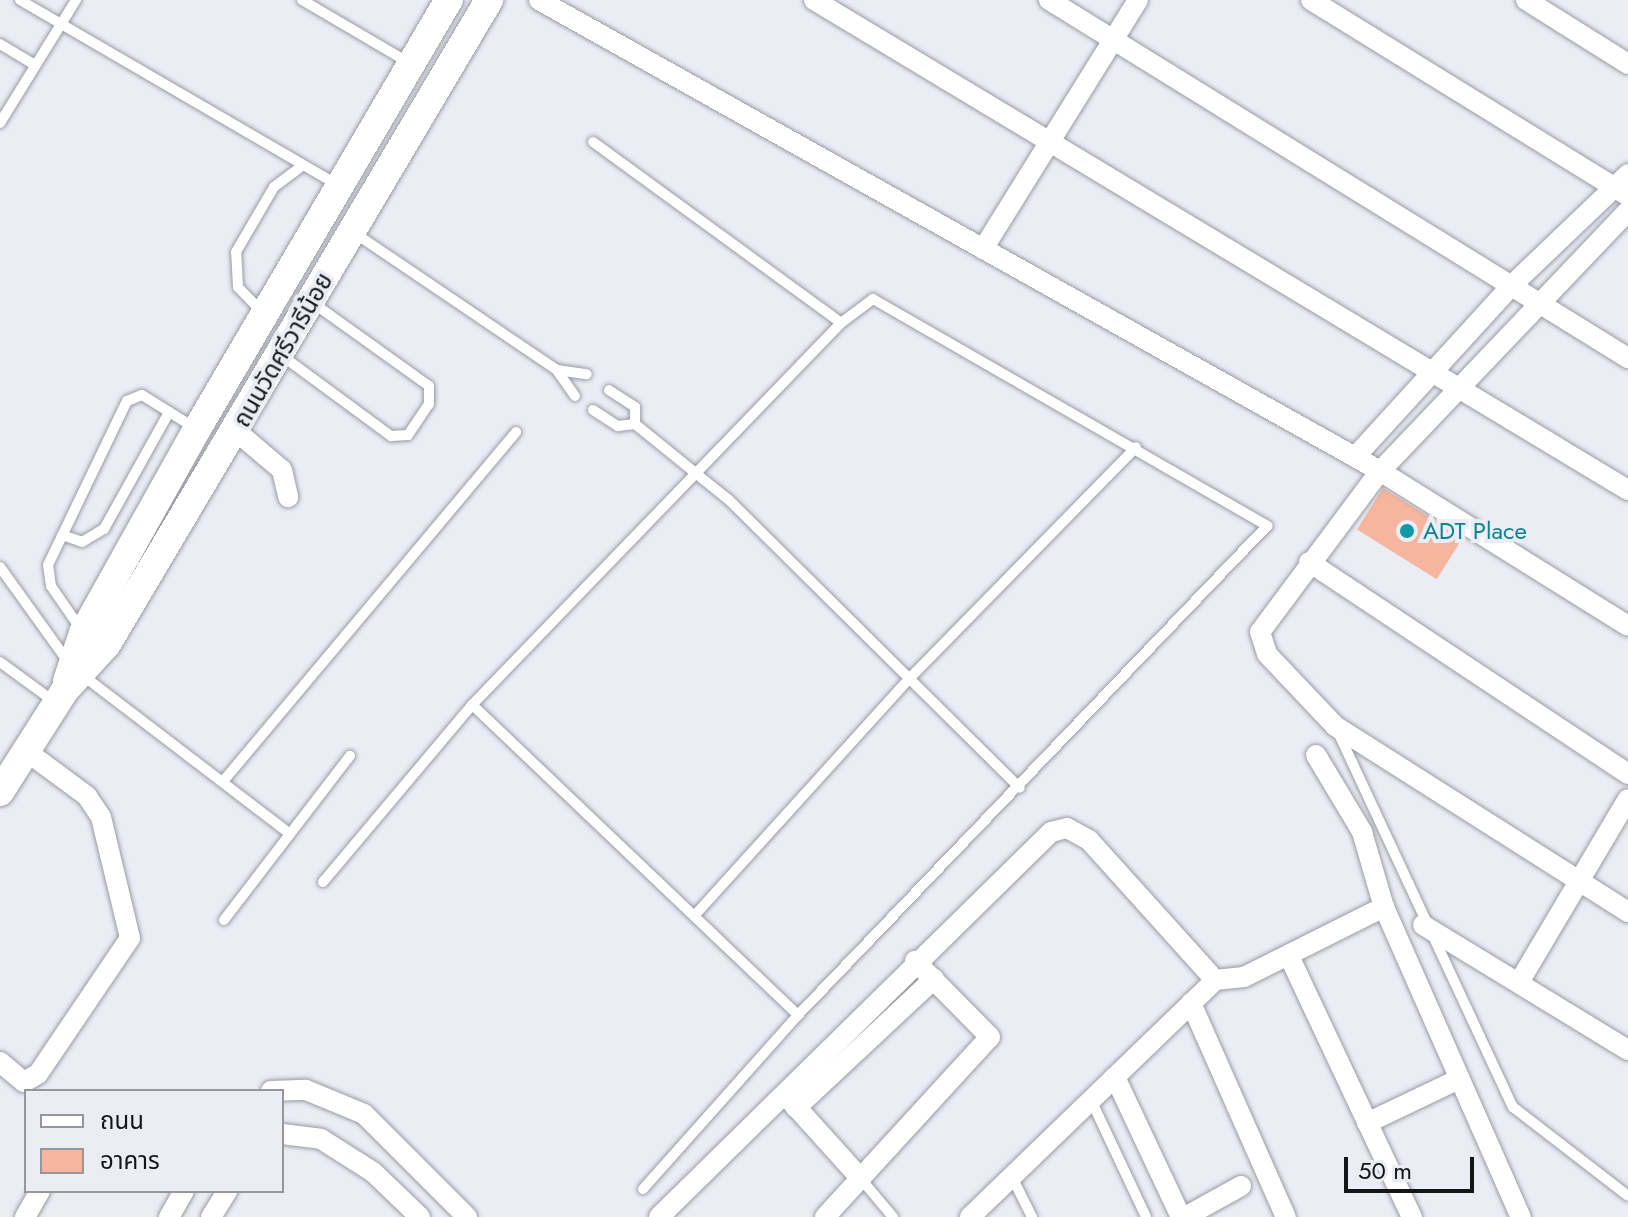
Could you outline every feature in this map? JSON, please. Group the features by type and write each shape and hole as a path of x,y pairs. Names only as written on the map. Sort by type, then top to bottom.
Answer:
{"main road":[{"name":"ถนนวัดศรีวารีน้อย","path":"68,683 83,633 197,429 449,0"},
{"name":"ถนนวัดศรีวารีน้อย","path":"0,792 68,683 107,644 489,0"},
{"path":"197,429 231,438"}],"street":[{"path":"539,0 1380,471 1628,626"},
{"path":"814,0 1628,490"},
{"path":"1049,0 1628,358"},
{"path":"983,249 1138,0"},
{"path":"1311,0 1628,196"},
{"path":"1526,0 1628,64"},
{"path":"1355,457 1431,371 1609,184 1628,174"},
{"path":"1628,211 1540,303 1465,390 1380,471 1309,562 1260,632 1267,654 1335,726 1628,912"},
{"path":"231,438 284,474 288,497"},
{"path":"1309,562 1628,774"},
{"path":"0,1062 24,1082 38,1074 130,938 101,817 87,796 26,751"},
{"path":"1316,755 1362,832 1384,907 1521,1217"},
{"path":"1521,979 1628,799"},
{"path":"659,1217 782,1091 1051,832 1067,828 1089,840 1215,980"},
{"path":"970,1217 1215,980 1244,977 1384,907"},
{"path":"1423,925 1521,979 1628,1050"},
{"path":"1289,956 1412,1217"},
{"path":"825,1217 990,1037 915,961"},
{"path":"796,1108 934,979"},
{"path":"1191,1003 1286,1217"},
{"path":"1115,1077 1183,1217 1241,1186"},
{"path":"1367,1123 1459,1079"},
{"path":"284,1090 306,1090 364,1114 467,1217"},
{"path":"782,1091 861,1179"},
{"path":"291,1134 382,1180 420,1217"},
{"path":"382,1180 404,1151"},
{"path":"25,1217 39,1193"},
{"path":"169,1217 183,1193"},
{"path":"211,1217 226,1193"}],"lane":[{"path":"20,0 340,186"},
{"path":"0,123 76,0"},
{"path":"302,0 411,64"},
{"path":"0,44 35,65"},
{"path":"0,94 13,102"},
{"path":"593,142 841,323"},
{"path":"264,315 238,287 236,252 274,187 303,165"},
{"path":"353,232 557,370 575,396"},
{"path":"323,882 472,705 700,476 841,323 873,299 1136,447 1267,526 1020,788 798,1015 643,1189"},
{"path":"280,355 400,440 429,404 429,386 311,302"},
{"path":"557,370 587,374"},
{"path":"609,390 635,407 635,424"},
{"path":"83,633 51,586 48,565 133,393 197,429"},
{"path":"593,410 618,426 635,424 700,476 1020,788"},
{"path":"62,535 82,542 104,529 169,412"},
{"path":"225,779 516,432"},
{"path":"695,915 910,678 1136,447"},
{"path":"0,567 68,683"},
{"path":"0,662 68,683 225,779 289,833"},
{"path":"472,705 798,1015"},
{"path":"1335,726 1423,925 1513,1107 1628,1196"},
{"path":"224,920 350,756"},
{"path":"1091,1100 1146,1217"},
{"path":"1012,1177 1032,1217"},
{"path":"861,1179 893,1217"}],"building":[{"name":"ADT Place","path":"1383,488 1463,538 1437,579 1357,530"}],"place":[{"name":"ADT Place","path":"1407,531"}]}
